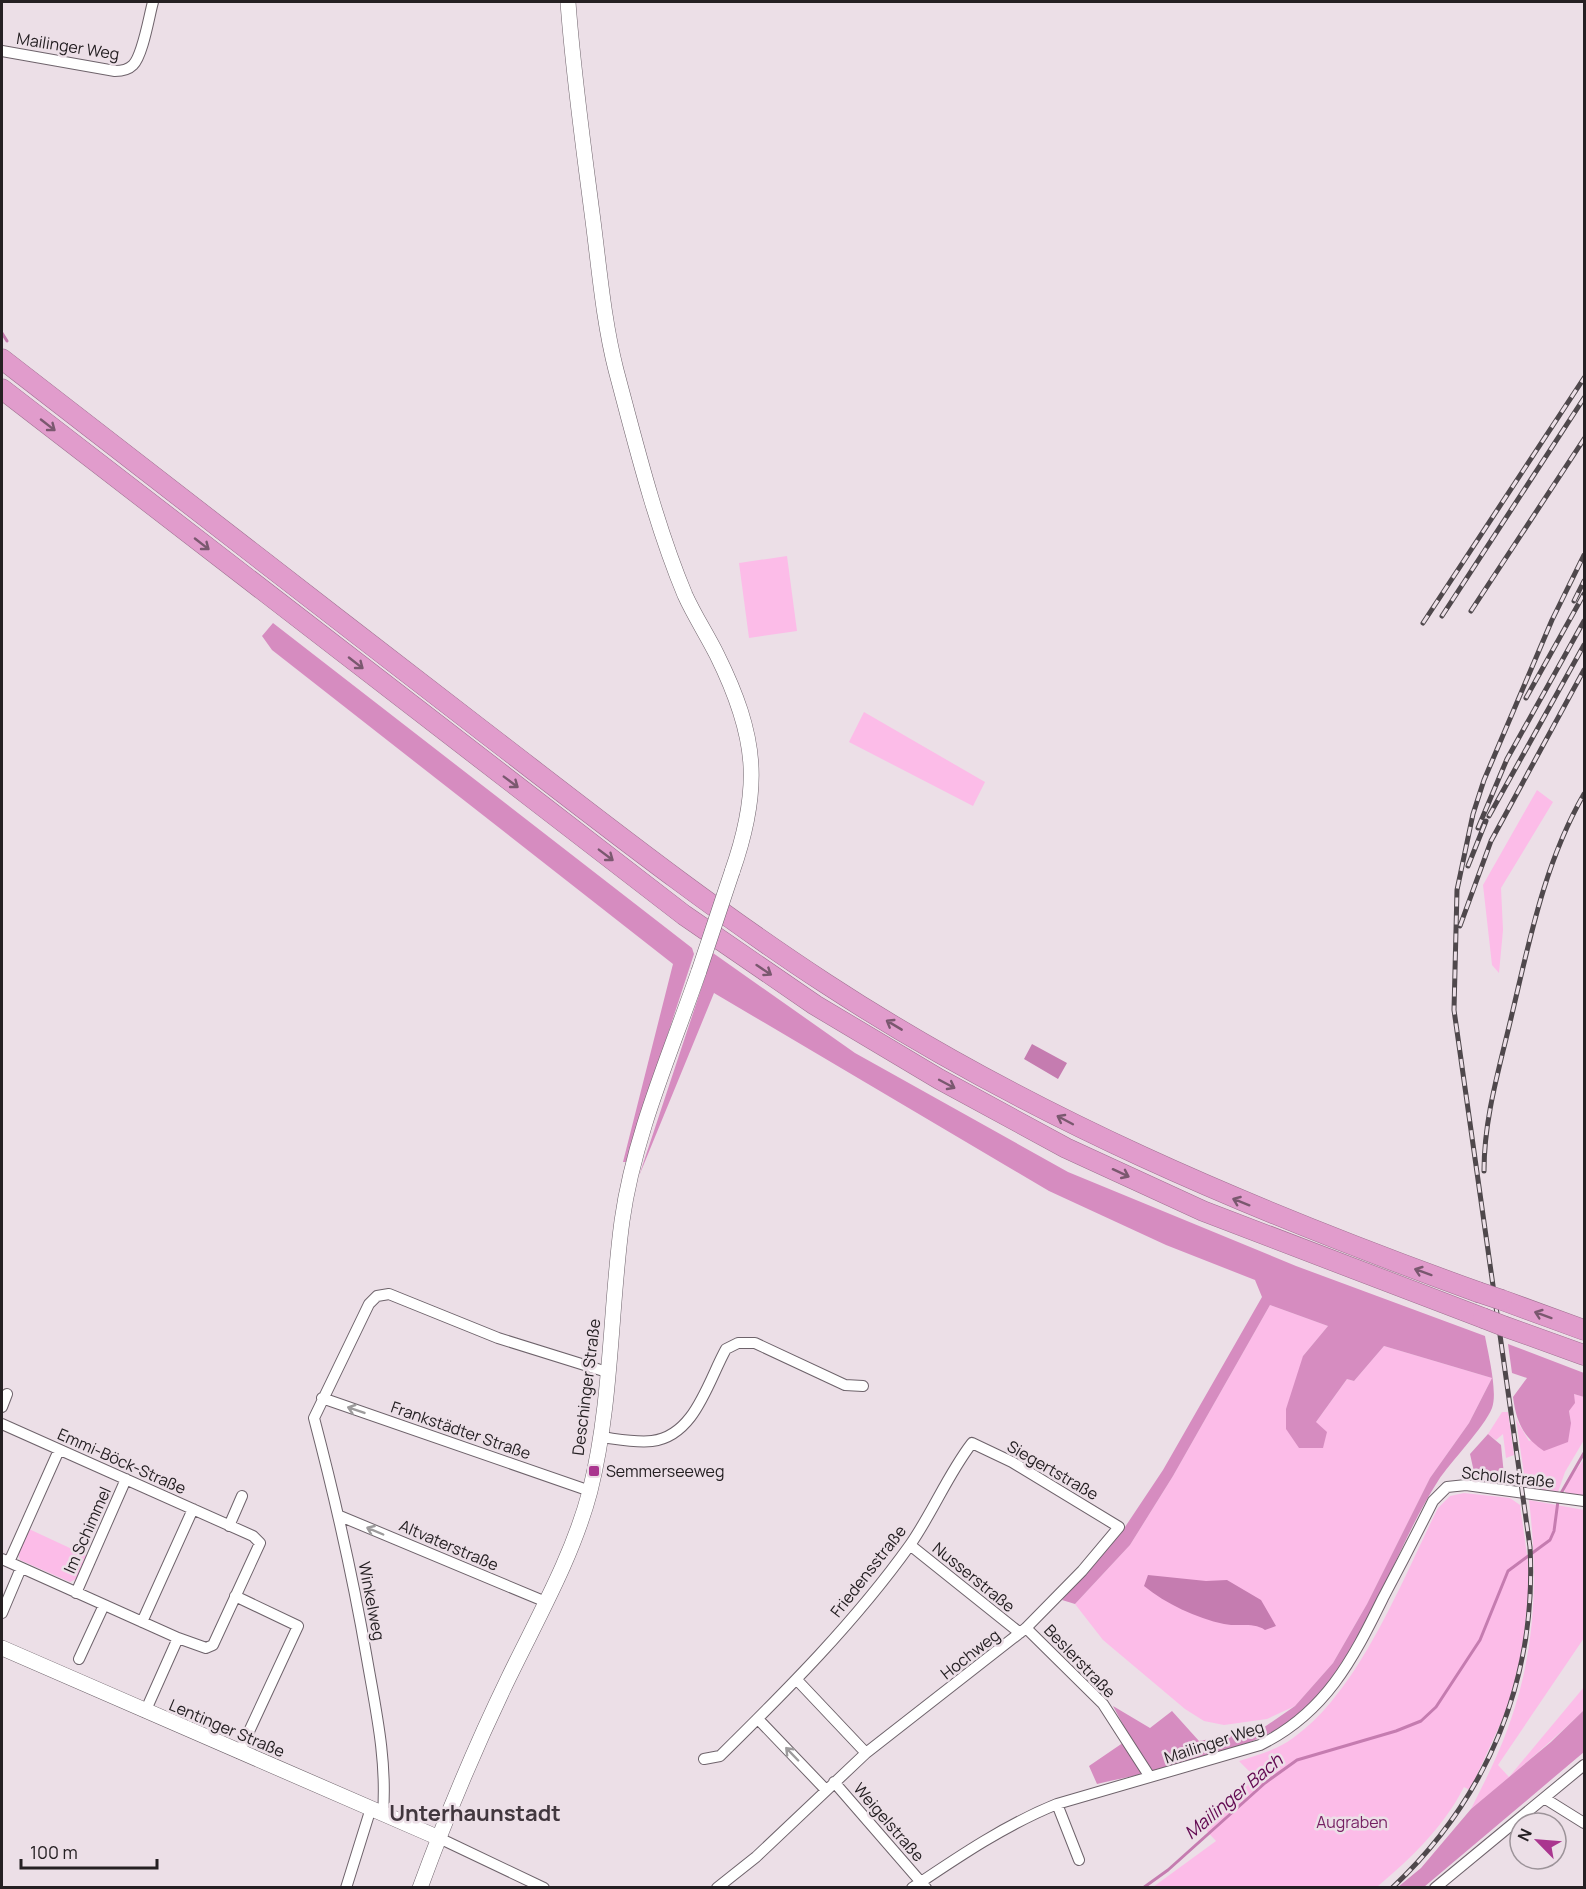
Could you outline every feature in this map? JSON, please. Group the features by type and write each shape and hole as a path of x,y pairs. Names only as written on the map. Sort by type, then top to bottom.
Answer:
{"highway":[{"path":"2,359 698,896 827,985 950,1059 1076,1126 1211,1190 1338,1242 1584,1330"},
{"path":"2,389 684,915 815,1005 939,1079 1097,1162 1203,1211 1584,1355"}],"street":[{"name":"Mailinger Weg","path":"2,51 115,71 125,70 134,65 153,2"},
{"name":"Deschinger Straße","path":"420,1887 501,1695 565,1559 590,1491 600,1437 622,1219 630,1179 642,1134 744,838 751,802 752,772 749,741 741,707 686,596 667,545 615,367 592,217 568,2"},
{"path":"322,1398 369,1304 377,1296 389,1294 498,1338 607,1372"},
{"path":"600,1437 645,1442 670,1436 684,1426 694,1413 726,1349 747,1341 767,1348 845,1385 863,1386"},
{"path":"2,1407 8,1394"},
{"name":"Frankstädter Straße","path":"322,1398 590,1491"},
{"name":"Winkelweg","path":"322,1398 314,1418 340,1516 383,1751 386,1781 377,1811 346,1887"},
{"name":"Emmi-Böck-Straße","path":"2,1424 254,1536 260,1543 213,1645 206,1648 178,1638"},
{"name":"Siegertstraße","path":"972,1443 1020,1467 1119,1527"},
{"name":"Friedensstraße","path":"704,1759 720,1756 797,1680 910,1545 972,1443"},
{"path":"59,1450 5,1561 178,1638 144,1712"},
{"name":"Im Schimmel","path":"76,1593 126,1479"},
{"name":"Schollstraße","path":"1433,1501 1447,1487 1458,1485 1584,1501"},
{"path":"229,1526 242,1496"},
{"name":"Mailinger Weg","path":"919,1886 995,1834 1057,1804 1260,1745 1286,1732 1306,1715 1337,1681 1357,1651 1433,1501"},
{"path":"142,1622 193,1509"},
{"name":"Altvaterstraße","path":"340,1516 546,1602"},
{"name":"Hochweg","path":"717,1887 756,1857 866,1753 1023,1631 1082,1571 1119,1527"},
{"name":"Nusserstraße","path":"910,1545 1023,1631"},
{"path":"2,1613 21,1568"},
{"path":"235,1596 298,1626 239,1753"},
{"path":"79,1659 104,1605"},
{"name":"Beslerstraße","path":"1023,1631 1103,1704 1150,1777"},
{"name":"Lentinger Straße","path":"2,1648 144,1712 440,1838"},
{"path":"797,1680 866,1753"},
{"path":"758,1719 830,1786"},
{"path":"1435,1887 1584,1765"},
{"name":"Weigelstraße","path":"830,1786 919,1886"},
{"path":"1544,1798 1584,1823"},
{"path":"1057,1804 1079,1860"},
{"path":"440,1838 544,1887"}],"green space":[{"path":"787,556 797,631 749,638 739,563"},
{"path":"864,712 985,782 973,806 849,742"},
{"path":"1537,790 1553,802 1501,888 1503,930 1499,973 1492,965 1483,885"},
{"path":"1270,1305 1328,1326 1303,1356 1316,1422 1347,1379 1354,1381 1384,1346 1492,1378 1469,1423 1430,1478 1367,1604 1333,1663 1295,1706 1267,1719 1224,1725 1204,1721 1185,1709 1103,1640 1075,1604 1130,1545 1173,1476"},
{"path":"1574,1394 1584,1397 1584,1440 1565,1472 1558,1492 1526,1488 1516,1419 1529,1441 1571,1423 1569,1411"},
{"path":"1502,1412 1508,1412 1514,1455 1506,1458 1503,1434 1496,1440 1488,1434"},
{"path":"1584,1459 1584,1497 1565,1494 1565,1486"},
{"name":"Augraben","path":"1464,1493 1510,1498 1520,1505 1530,1576 1523,1647 1509,1705 1470,1790 1464,1787 1436,1829 1402,1865 1377,1887 1153,1887 1216,1841 1203,1827 1253,1775 1239,1761 1274,1749 1293,1738 1317,1718 1338,1693 1377,1633 1438,1508 1450,1496"},
{"path":"1529,1500 1584,1510 1584,1638 1498,1765 1509,1777 1584,1687 1584,1710 1529,1761 1471,1809 1506,1733 1519,1695 1525,1667 1530,1640 1534,1584"},
{"path":"29,1529 87,1556 76,1579 70,1582 20,1560 18,1553"}],"shaded area":[{"path":"273,623 692,948 694,954 626,1162 623,1162 673,964 272,650 262,636"},
{"path":"713,953 855,1053 1068,1172 1296,1266 1485,1336 1490,1362 1494,1392 1492,1408 1482,1425 1438,1481 1421,1509 1377,1602 1344,1661 1325,1688 1302,1712 1283,1726 1260,1738 1176,1766 1097,1784 1089,1766 1130,1738 1113,1706 1150,1728 1172,1711 1199,1741 1260,1730 1295,1706 1333,1663 1367,1604 1430,1478 1469,1423 1492,1378 1384,1346 1354,1381 1347,1379 1316,1422 1327,1432 1323,1448 1299,1448 1286,1429 1286,1409 1303,1356 1328,1326 1270,1305 1173,1476 1130,1545 1075,1604 1062,1600 1123,1530 1163,1470 1262,1297 1255,1280 1166,1245 1049,1191 714,993 639,1176"},
{"path":"1032,1044 1067,1063 1058,1079 1024,1059"},
{"path":"1508,1344 1584,1373 1584,1397 1574,1394 1575,1403 1569,1411 1571,1423 1568,1442 1544,1451 1522,1428 1516,1414 1513,1397 1527,1378 1512,1373"},
{"path":"1488,1434 1501,1445 1505,1485 1476,1481 1470,1454"},
{"path":"1148,1575 1206,1581 1227,1580 1261,1600 1276,1626 1265,1630 1256,1626 1224,1624 1192,1614 1162,1599 1144,1586"},
{"path":"1584,1710 1584,1752 1514,1811 1508,1811 1508,1816 1424,1887 1398,1887 1421,1868 1471,1809 1551,1742"}],"waterway":[{"path":"2,333 7,341"},
{"name":"Mailinger Bach","path":"1560,1495 1584,1453"},
{"name":"Mailinger Bach","path":"1143,1888 1168,1870 1265,1783 1297,1760 1396,1731 1421,1721 1436,1707 1480,1640 1508,1571 1550,1540 1554,1531 1558,1501"}],"railway":[{"path":"1423,623 1584,378"},
{"path":"1442,616 1584,398"},
{"path":"1471,611 1584,439"},
{"path":"1392,1888 1426,1853 1455,1815 1480,1775 1500,1733 1515,1689 1525,1643 1530,1596 1530,1547 1454,1010 1457,890 1473,814 1484,780 1552,620 1584,555"},
{"path":"1574,601 1584,581"},
{"path":"1526,698 1584,594"},
{"path":"1478,828 1507,759 1584,621"},
{"path":"1489,816 1584,645"},
{"path":"1460,926 1491,841 1584,670"},
{"path":"1484,1171 1487,1131 1494,1092 1532,929 1559,846 1584,794"},
{"path":"1468,866 1486,821"}],"place":[{"name":"Semmerseeweg","path":"594,1471"}],"district":[{"name":"Unterhaunstadt","path":"475,1813"}]}
